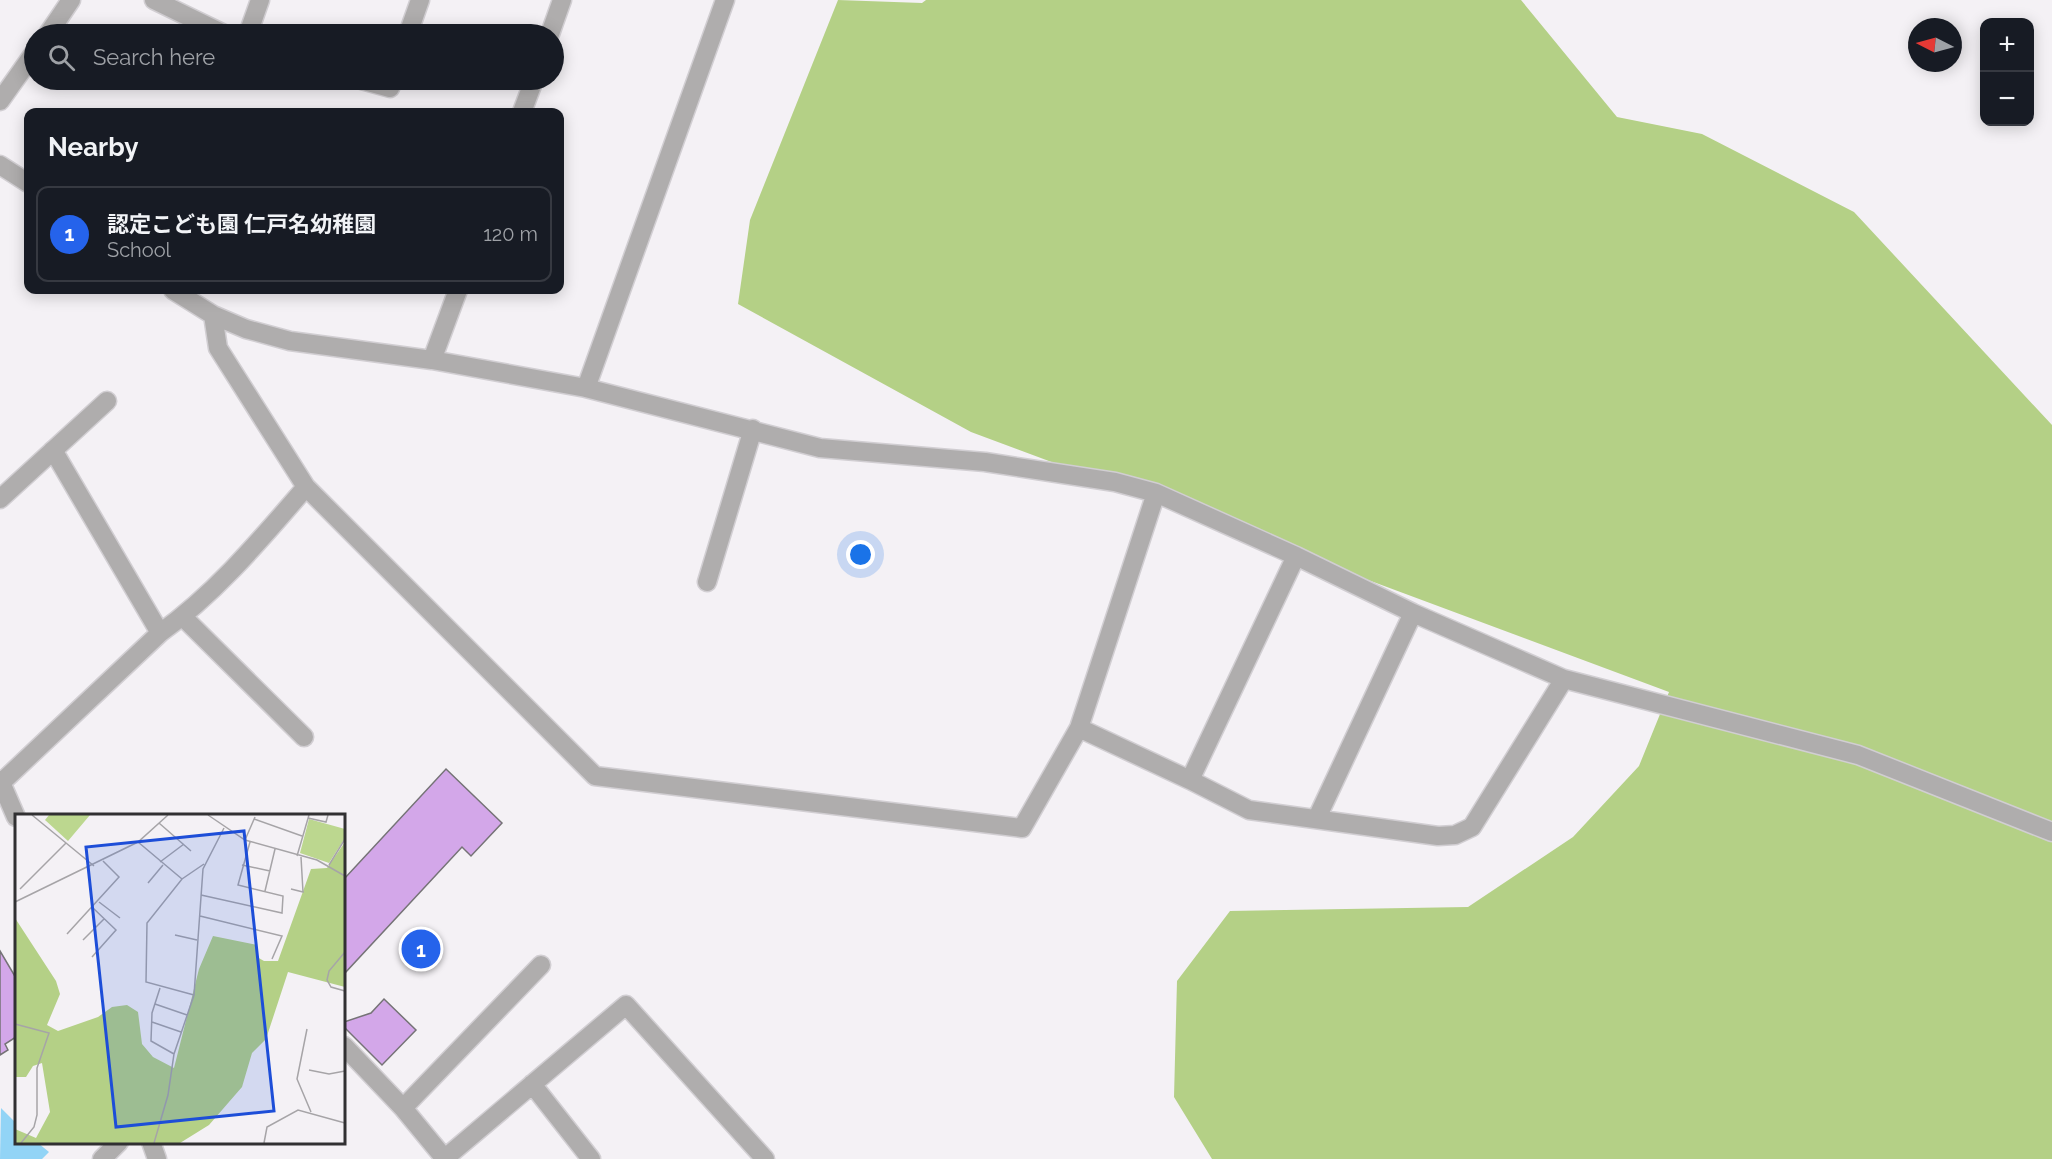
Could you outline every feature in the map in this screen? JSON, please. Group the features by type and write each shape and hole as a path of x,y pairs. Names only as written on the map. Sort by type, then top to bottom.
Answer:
{"street":[{"path":"154,0 203,24"},
{"path":"252,24 260,0"},
{"path":"412,24 420,0"},
{"path":"554,24 562,0"},
{"path":"586,388 725,0"},
{"path":"54,24 69,1"},
{"path":"0,101 24,67"},
{"path":"524,108 530,90"},
{"path":"0,165 24,180"},
{"path":"179,294 213,315 246,329 290,341 432,360 586,388 820,448 986,462 1115,482 1155,493 1296,556 1413,614 1564,679 1858,755 2052,832"},
{"path":"432,360 457,294"},
{"path":"213,315 218,348 306,487 594,776 1022,828 1079,728 1155,493"},
{"path":"0,499 107,401"},
{"path":"707,582 753,429"},
{"path":"53,450 160,633"},
{"path":"15,815 1,781 160,633 183,616 217,585 306,487"},
{"path":"1190,780 1296,556"},
{"path":"1317,818 1413,614"},
{"path":"183,616 304,737"},
{"path":"1079,728 1249,810 1438,836 1455,835 1472,827 1564,679"},
{"path":"404,1108 541,965"},
{"path":"345,1047 404,1108 445,1159 626,1005 765,1159"},
{"path":"532,1084 591,1159"},
{"path":"102,1159 118,1144"},
{"path":"151,1144 157,1159"}],"green space":[{"path":"838,0 922,3 926,0 1521,0 1617,117 1702,134 1854,212 2052,425 2052,1159 1212,1159 1174,1097 1177,981 1230,911 1468,907 1573,837 1639,766 1669,692 971,432 738,304 750,220"}],"water":[{"path":"1,1108 15,1122 15,1144 39,1144 49,1152 42,1159 0,1159"}],"building":[{"path":"446,769 502,823 471,856 462,847 345,973 345,878"},
{"path":"0,951 15,976 15,1038 5,1044 8,1050 0,1055"},
{"path":"384,999 416,1030 382,1065 345,1028 345,1022 371,1013"}],"place":[{"name":"認定こども園 仁戸名幼稚園","path":"421,949"}]}
